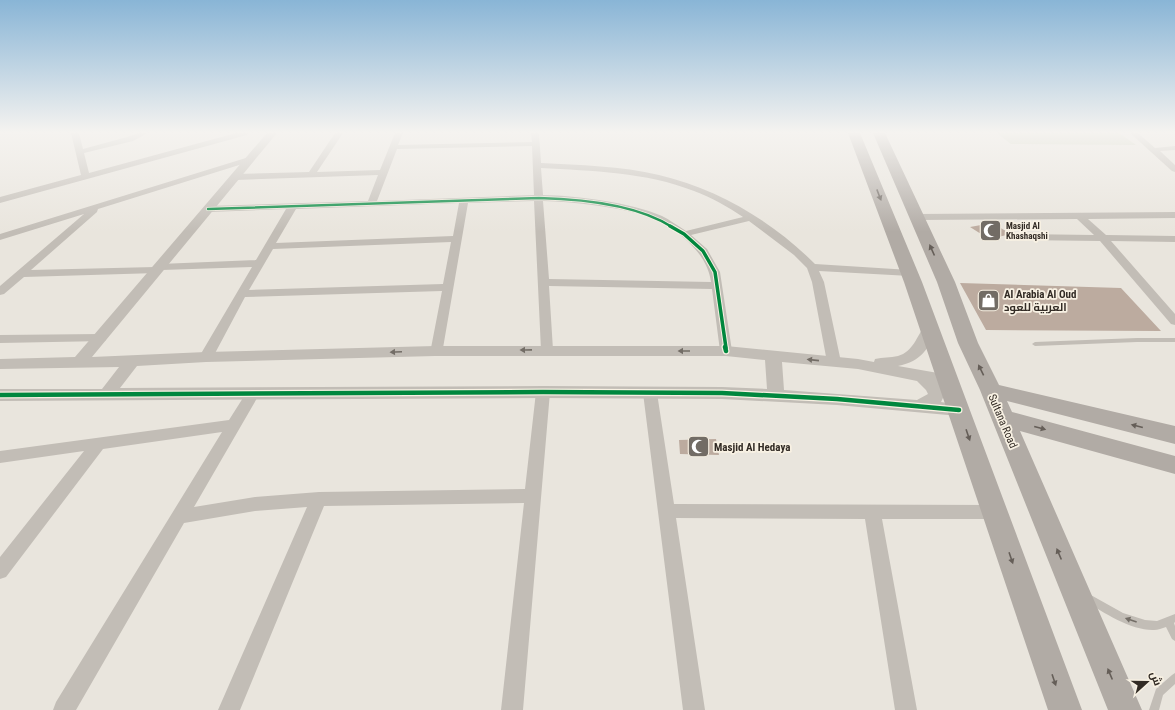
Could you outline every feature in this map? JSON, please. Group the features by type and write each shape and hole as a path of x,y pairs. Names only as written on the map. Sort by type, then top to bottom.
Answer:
{"main road":[{"path":"867,166 910,273 949,380 1065,710"},
{"name":"Sultana Road","path":"894,166 946,282 968,343 991,390 1124,710"},
{"path":"991,390 1175,435"},
{"path":"1002,418 1175,465"}],"street":[{"path":"83,166 85,176"},
{"path":"0,200 122,166"},
{"path":"0,237 227,166"},
{"path":"80,361 101,338 244,166"},
{"path":"311,175 317,166"},
{"path":"371,204 386,166"},
{"path":"537,166 547,350"},
{"path":"553,166 609,170 657,177 698,189 732,206 751,218 793,249 812,267 818,282 834,362"},
{"path":"235,177 384,172"},
{"path":"208,209 538,198 573,199 642,212 660,219 684,234 702,251 715,272 726,351"},
{"path":"435,351 437,348 464,201"},
{"path":"206,357 241,294 294,206"},
{"path":"0,292 98,207"},
{"path":"917,217 1175,215"},
{"path":"1080,216 1103,238 1175,321"},
{"path":"684,234 751,218"},
{"path":"1019,237 1175,239"},
{"path":"270,246 457,239"},
{"path":"20,274 260,263"},
{"path":"812,267 910,273"},
{"path":"543,282 717,286"},
{"path":"241,294 448,287"},
{"path":"858,364 899,362 904,360 914,354 922,344 930,328"},
{"path":"0,339 101,338"},
{"path":"0,364 435,351 726,351 858,364 949,380"},
{"path":"773,356 776,396"},
{"path":"107,394 132,361"},
{"path":"918,406 930,402 935,398 936,394 935,389 922,376"},
{"path":"0,395 543,392 650,393 776,396 959,410"},
{"path":"512,710 543,392"},
{"path":"650,393 694,710"},
{"path":"64,710 252,394"},
{"path":"0,458 234,425"},
{"path":"0,571 8,552 100,444"},
{"path":"179,517 255,504 319,499 533,496"},
{"path":"229,710 319,499"},
{"path":"666,511 995,512"},
{"path":"872,511 906,710"}],"lane":[{"path":"1035,344 1175,340"},
{"path":"1073,586 1094,602 1122,617 1155,626 1172,620 1175,636"},
{"path":"1154,710 1159,692 1175,678"}],"building":[{"name":"Masjid Al Khashaqshi","path":"992,223 1011,234 989,239 970,227"},
{"path":"960,283 1121,288 1161,331 986,330"},
{"name":"Masjid Al Hedaya","path":"716,439 719,455 680,454 679,440"}],"cycle path":[{"path":"208,209 539,198 573,199 642,212 660,219 684,234 703,251 715,272 726,351"},
{"path":"0,395 543,392 722,393 837,399 959,410"}],"place":[{"name":"Masjid Al Khashaqshi","path":"990,231"},
{"name":"Al Arabia Al Oud العربية للعود","path":"989,300"},
{"name":"Masjid Al Hedaya","path":"698,447"}]}
